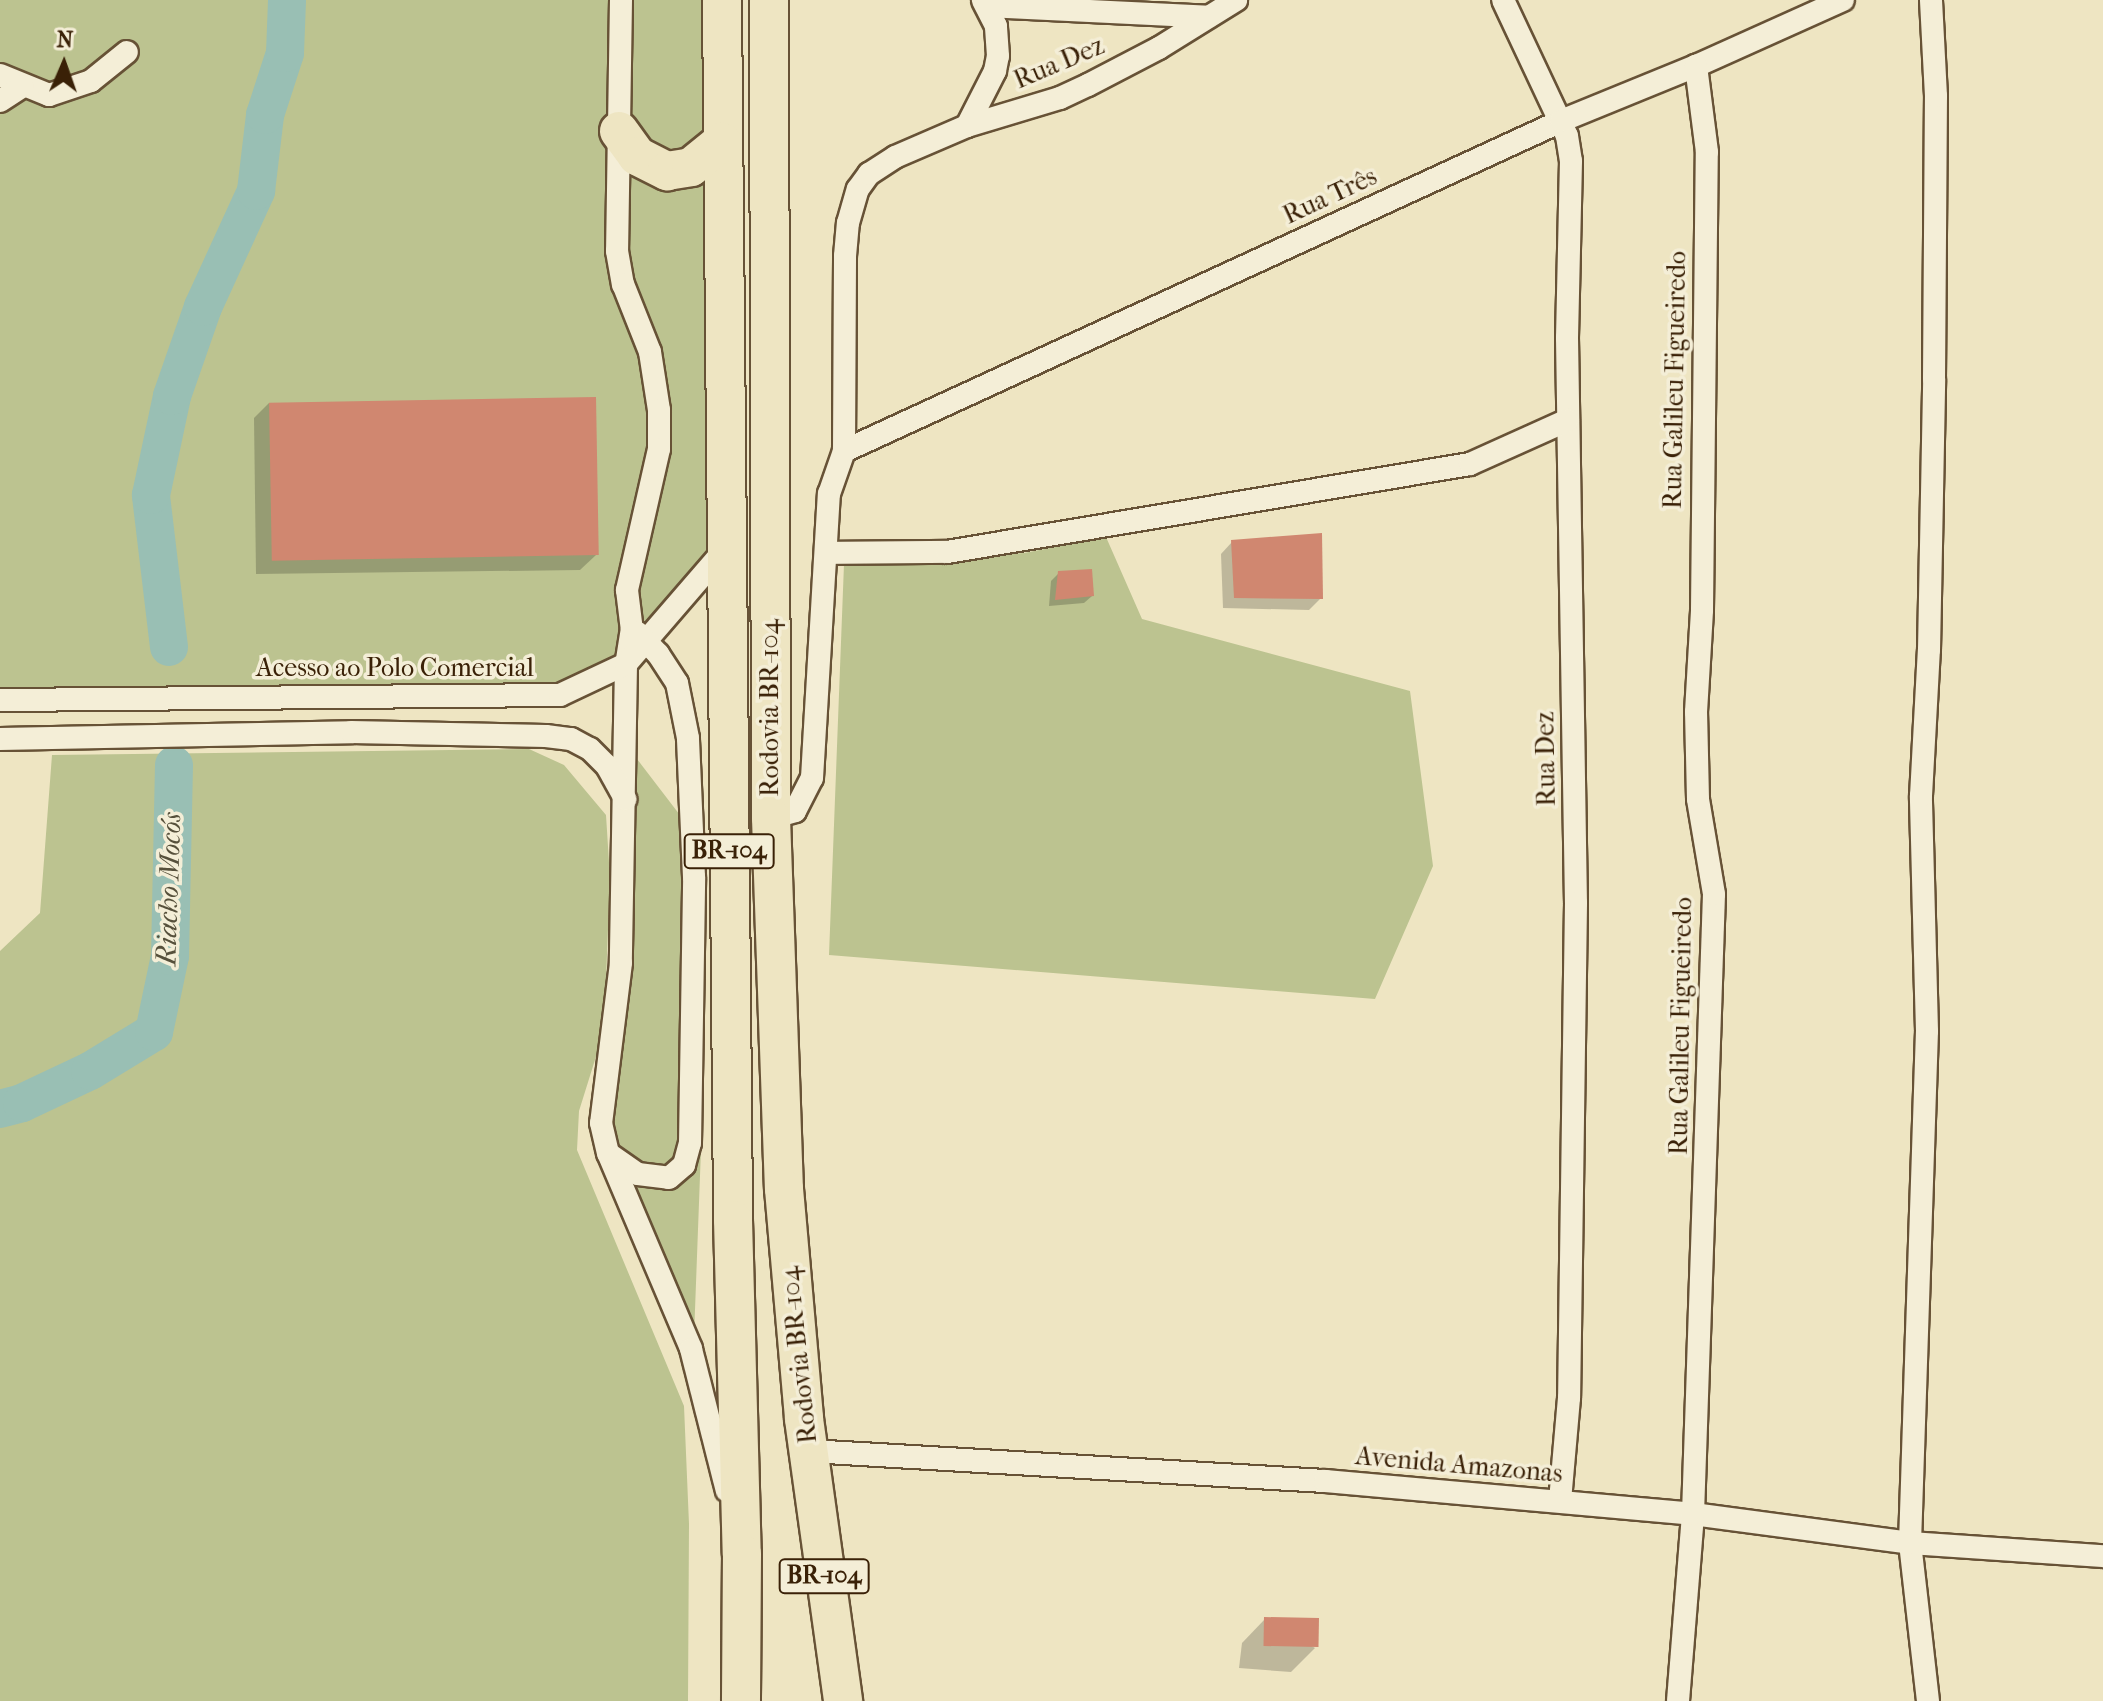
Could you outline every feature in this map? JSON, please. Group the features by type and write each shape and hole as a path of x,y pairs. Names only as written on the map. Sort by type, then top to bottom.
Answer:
{"highway":[{"name":"Rodovia BR-104","path":"722,0 733,1220 742,1554 741,1701"},
{"name":"Rodovia BR-104","path":"769,0 771,818 784,1189 809,1451 843,1701"},
{"path":"619,131 637,156 667,171 691,167 722,142"}],"street":[{"path":"608,1153 638,1174 669,1178 684,1165 690,1143 694,957 688,738 677,683 640,635 627,602 629,575 659,449 659,410 650,352 620,272 621,0"},
{"name":"Rua Dez","path":"771,818 795,811 812,778 829,494 844,451 848,223 858,189 869,174 895,157 967,126 1060,98 1159,48 1236,0"},
{"name":"Rua Dez","path":"1503,0 1561,121 1571,161 1568,420 1576,903 1569,1398 1560,1501"},
{"name":"Rua Três","path":"844,451 1561,121 1696,66 1843,0"},
{"path":"1928,1701 1910,1543 1925,1136 1926,938 1921,796 1929,650 1934,348 1936,96 1931,0"},
{"path":"967,126 995,71 998,56 996,26 985,3 1208,17"},
{"path":"0,75 49,95 91,81 127,52"},
{"name":"Rua Galileu Figueiredo","path":"1678,1701 1693,1514 1714,894 1698,799 1696,712 1702,610 1707,152 1696,66"},
{"path":"0,101 23,86"},
{"path":"826,553 947,552 1470,464 1568,420"},
{"name":"Acesso ao Polo Comercial","path":"8,700 560,695 626,664 640,635 728,545"},
{"path":"626,664 621,963 600,1115 608,1153 698,1371 742,1554"},
{"path":"8,700 8,739 351,732 571,739 590,749 607,766 626,800"},
{"name":"Avenida Amazonas","path":"809,1451 1325,1481 1693,1514 1910,1543 2103,1556"}],"green space":[{"path":"0,0 716,0 718,543 642,643 558,691 0,699"},
{"path":"1106,537 1142,619 1410,691 1433,866 1375,999 829,955 844,564 1024,553"},
{"path":"529,749 564,765 606,815 610,878 604,1031 579,1111 577,1150 684,1406 689,1524 688,1701 0,1701 0,951 40,913 52,755"},
{"path":"637,759 686,823 684,1150 672,1168 656,1172 617,1153 609,1125 623,1011"},
{"path":"701,1149 694,1337 626,1180 652,1185 682,1184"}],"building":[{"path":"596,397 599,555 272,561 269,403"},
{"path":"1322,533 1323,599 1234,598 1231,540"},
{"path":"1092,569 1094,596 1055,600 1058,571"},
{"path":"1264,1617 1319,1618 1318,1647 1263,1646"}],"waterway":[{"path":"169,647 151,495 172,396 203,307 256,191 265,115 285,53 287,0"},
{"name":"Riacho Mocós","path":"0,1109 22,1103 90,1071 154,1032 170,956 174,765"}]}
